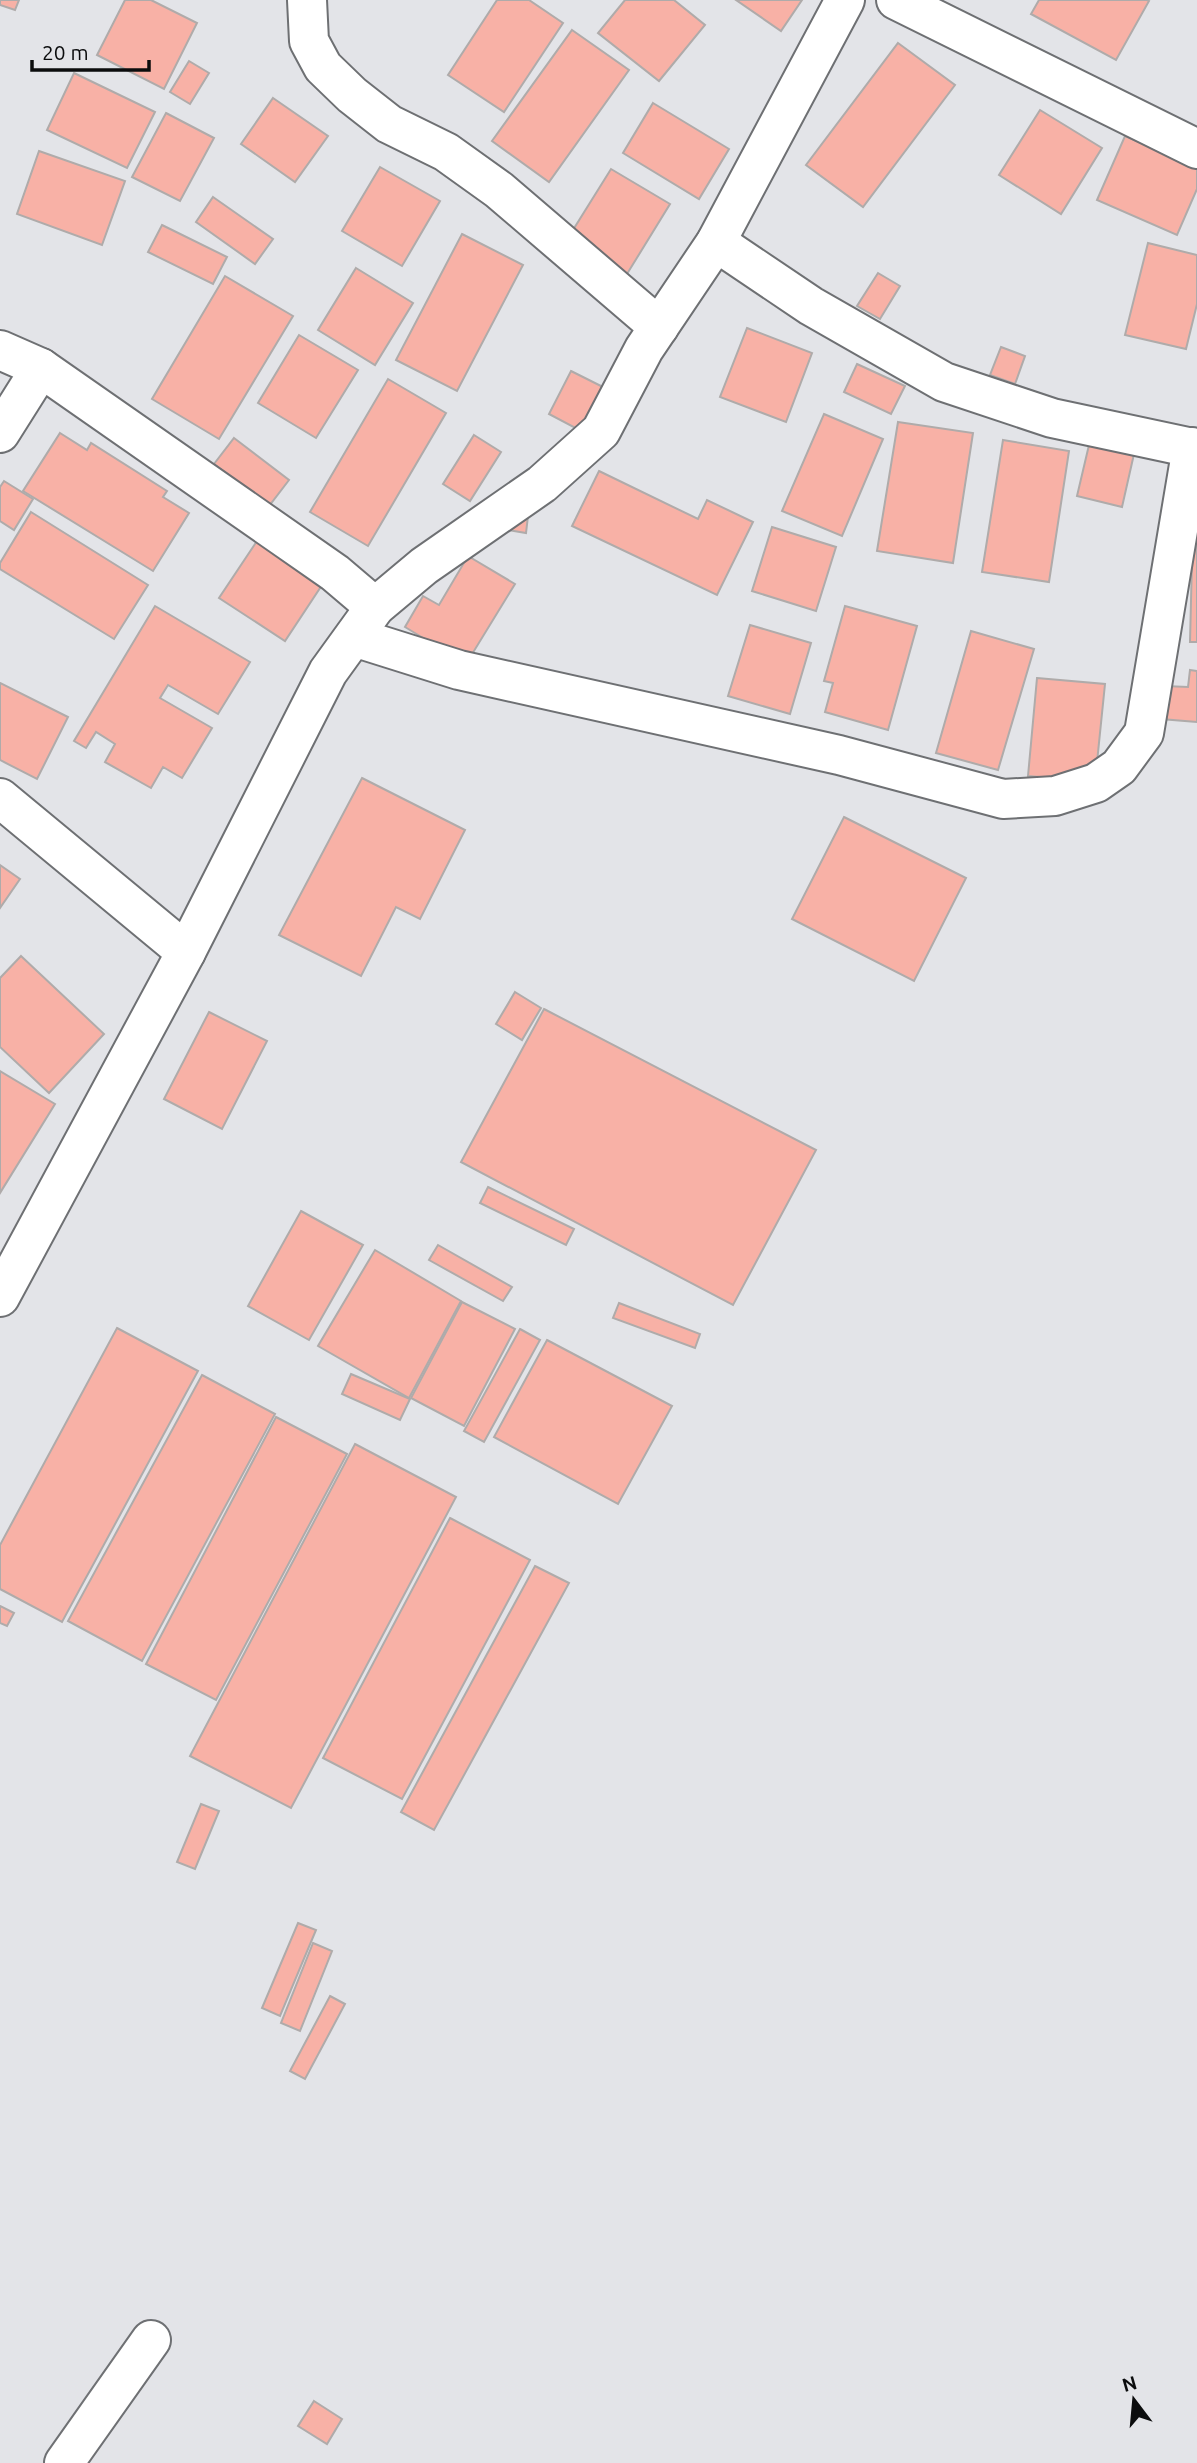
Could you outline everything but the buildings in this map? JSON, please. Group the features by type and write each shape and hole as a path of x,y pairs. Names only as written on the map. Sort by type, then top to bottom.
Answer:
{"street":[{"path":"307,0 309,41 323,67 352,95 389,124 446,152 499,190 659,327"},
{"path":"0,1297 186,952 328,672 365,622 424,566 542,484 601,431 659,327 716,242 845,0"},
{"path":"896,0 1197,149"},
{"path":"0,350 41,368 324,565 365,622 459,670 839,755 1003,799 1055,796 1096,783 1119,767 1144,733 1194,448 1052,418 944,382 811,306 716,242"},
{"path":"0,433 41,368"},
{"path":"0,798 186,952"},
{"path":"64,2463 151,2340"}]}
